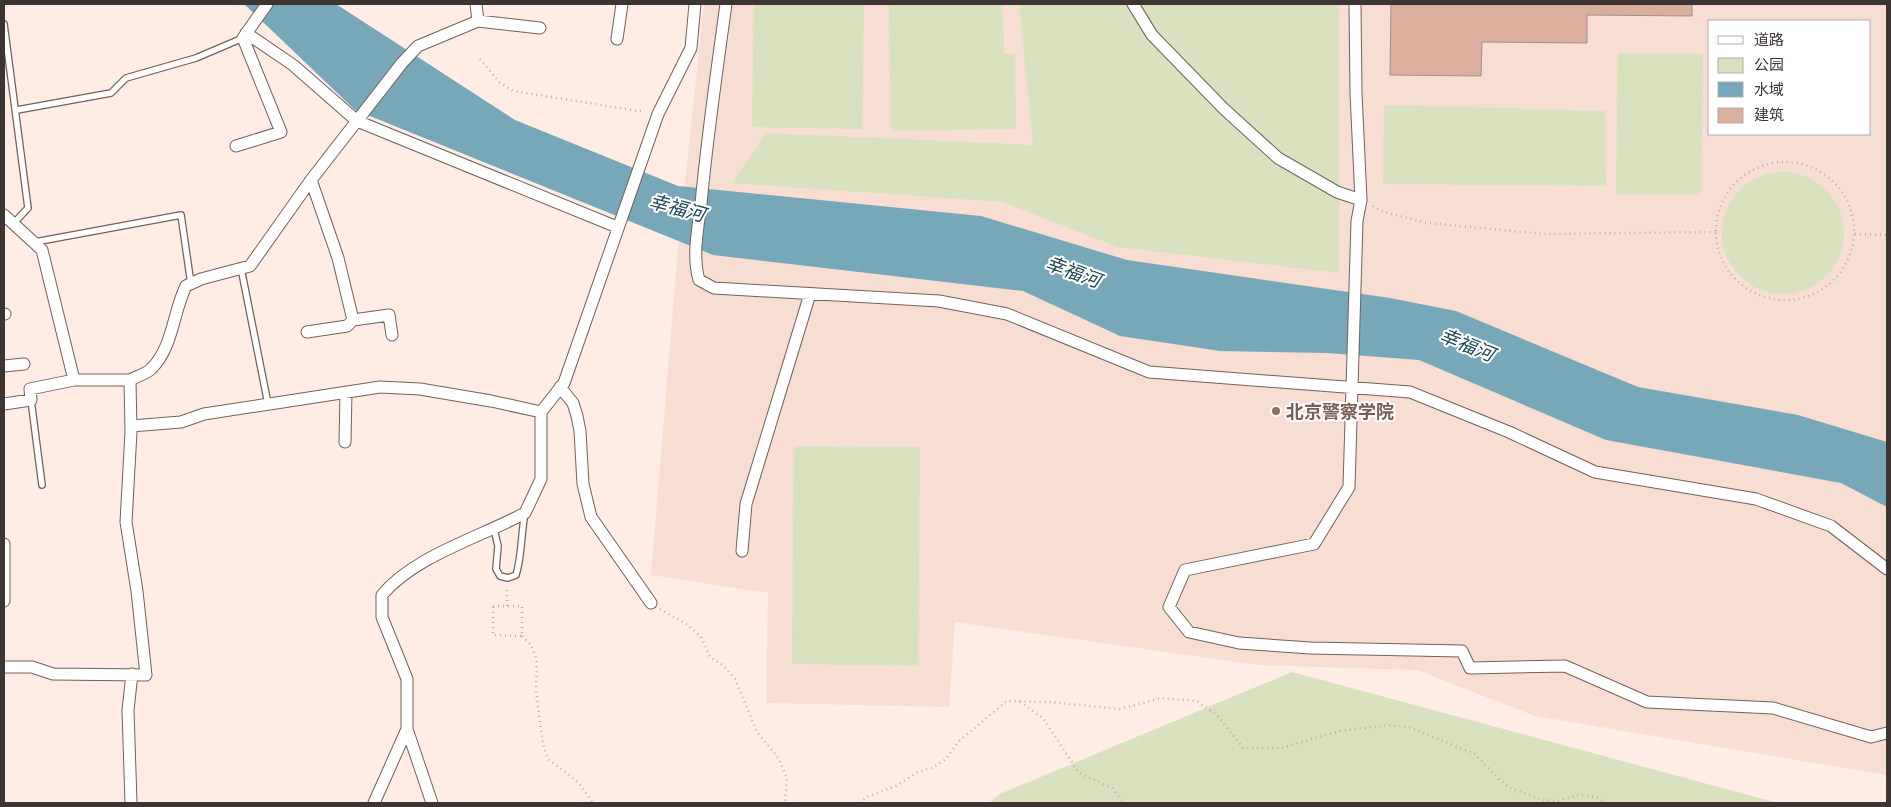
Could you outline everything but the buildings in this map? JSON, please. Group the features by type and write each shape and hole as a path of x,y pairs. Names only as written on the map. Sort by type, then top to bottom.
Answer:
{"street":[{"path":"246,33 267,4"},
{"path":"476,4 478,21"},
{"path":"617,39 622,4"},
{"path":"432,803 407,729 407,680 382,617 382,595 394,580 454,546 525,513 541,479 541,412 564,383 658,114 691,48 696,4"},
{"path":"726,4 696,249 696,270 699,280 714,288 939,301 1007,314 1149,372 1410,392 1509,432 1595,472 1756,499 1831,526 1887,569"},
{"path":"1133,4 1152,35 1224,109 1278,158 1337,192 1361,200"},
{"path":"1356,4 1356,92 1361,200 1357,221 1349,487 1314,544 1185,570 1170,607 1189,632 1239,643 1311,648 1462,651 1470,668 1565,666 1647,702 1773,708 1871,736 1887,733"},
{"path":"4,404 31,400 30,389 74,380 130,380 150,370 164,353 181,296 186,286 250,266 310,180 402,63 418,46 478,21 540,28"},
{"path":"246,33 293,65 357,121 618,225"},
{"path":"236,146 281,132 246,33"},
{"path":"310,180 338,258 353,320"},
{"path":"4,215 42,250 74,380"},
{"path":"742,552 746,504 810,294"},
{"path":"307,332 346,326 353,320 389,315 392,335"},
{"path":"4,366 24,364"},
{"path":"4,667 32,666 53,674 146,675 137,591 126,522 131,426 130,380"},
{"path":"131,426 181,422 204,414 380,387 420,389 491,400 541,412"},
{"path":"560,387 572,403 577,416 580,431 583,484 591,517 651,604"},
{"path":"345,442 346,392"},
{"path":"4,544 4,601"},
{"path":"131,803 128,710 132,674"},
{"path":"374,803 407,729"}],"lane":[{"path":"4,24 17,110 28,208 13,224"},
{"path":"17,110 111,93 126,78 196,58 246,33"},
{"path":"33,242 180,215 191,284"},
{"path":"242,268 268,404"},
{"path":"31,400 42,485"},
{"path":"494,529 498,546 496,569 500,576 508,578 516,575 519,565 520,539 525,513"}],"path":[{"path":"480,58 499,82 513,91 658,114"},
{"path":"1780,162 1803,164 1824,174 1841,190 1852,211 1855,234 1850,256 1838,276 1821,290 1800,299 1778,300 1756,295 1737,282 1723,264 1716,242 1716,232 1715,220 1723,198 1737,180 1757,167 1780,162"},
{"path":"1361,200 1382,211 1427,223 1534,233 1716,232"},
{"path":"1855,234 1887,235"},
{"path":"507,606 508,578"},
{"path":"651,604 688,625 701,637 710,657 724,666 735,679 757,732 779,760 787,780 785,803"},
{"path":"522,636 522,606 493,606 493,635 522,636 531,645 537,660 536,691 543,744 548,759 578,782 593,803"},
{"path":"860,803 866,797 896,786 918,772 932,768 946,759 974,728 1007,701 1050,702 1120,709 1161,698 1197,701 1218,716 1243,748 1282,748 1340,731 1391,725 1411,728 1475,754 1510,788 1544,800 1558,801 1578,795 1596,797 1606,803"},
{"path":"1019,701 1043,718 1079,773 1112,788 1124,803"}],"shaded area":[{"name":"北京警察学院","path":"704,4 1887,4 1887,775 1535,716 1417,670 1258,665 955,622 949,707 766,703 768,593 651,575 678,248"}],"green space":[{"path":"754,4 864,4 862,129 752,127"},
{"path":"889,4 1003,4 1004,54 1015,54 1016,129 891,131"},
{"path":"1019,4 1339,4 1339,273 1118,247 1002,202 732,183 766,133 1033,145"},
{"path":"1618,53 1703,54 1701,195 1616,194"},
{"path":"1384,105 1605,111 1606,186 1383,184"},
{"path":"1783,172 1795,173 1806,177 1817,182 1826,190 1834,199 1839,210 1843,221 1843,245 1839,256 1834,267 1826,276 1817,284 1806,289 1795,293 1783,294 1771,293 1760,289 1749,284 1740,276 1732,267 1727,256 1723,245 1722,233 1723,221 1727,210 1732,199 1740,190 1749,182 1760,177 1771,173"},
{"path":"794,446 920,447 918,666 792,664"},
{"path":"1292,672 1778,803 989,803 1000,794"}],"water":[{"name":"幸福河","path":"244,4 336,4 515,120 678,186 981,216 1127,260 1390,298 1456,311 1638,387 1798,415 1887,442 1887,507 1841,483 1606,440 1419,360 1327,353 1220,351 1120,336 1023,291 713,255 355,110"}],"place":[{"name":"北京警察学院","path":"1276,411"}]}
